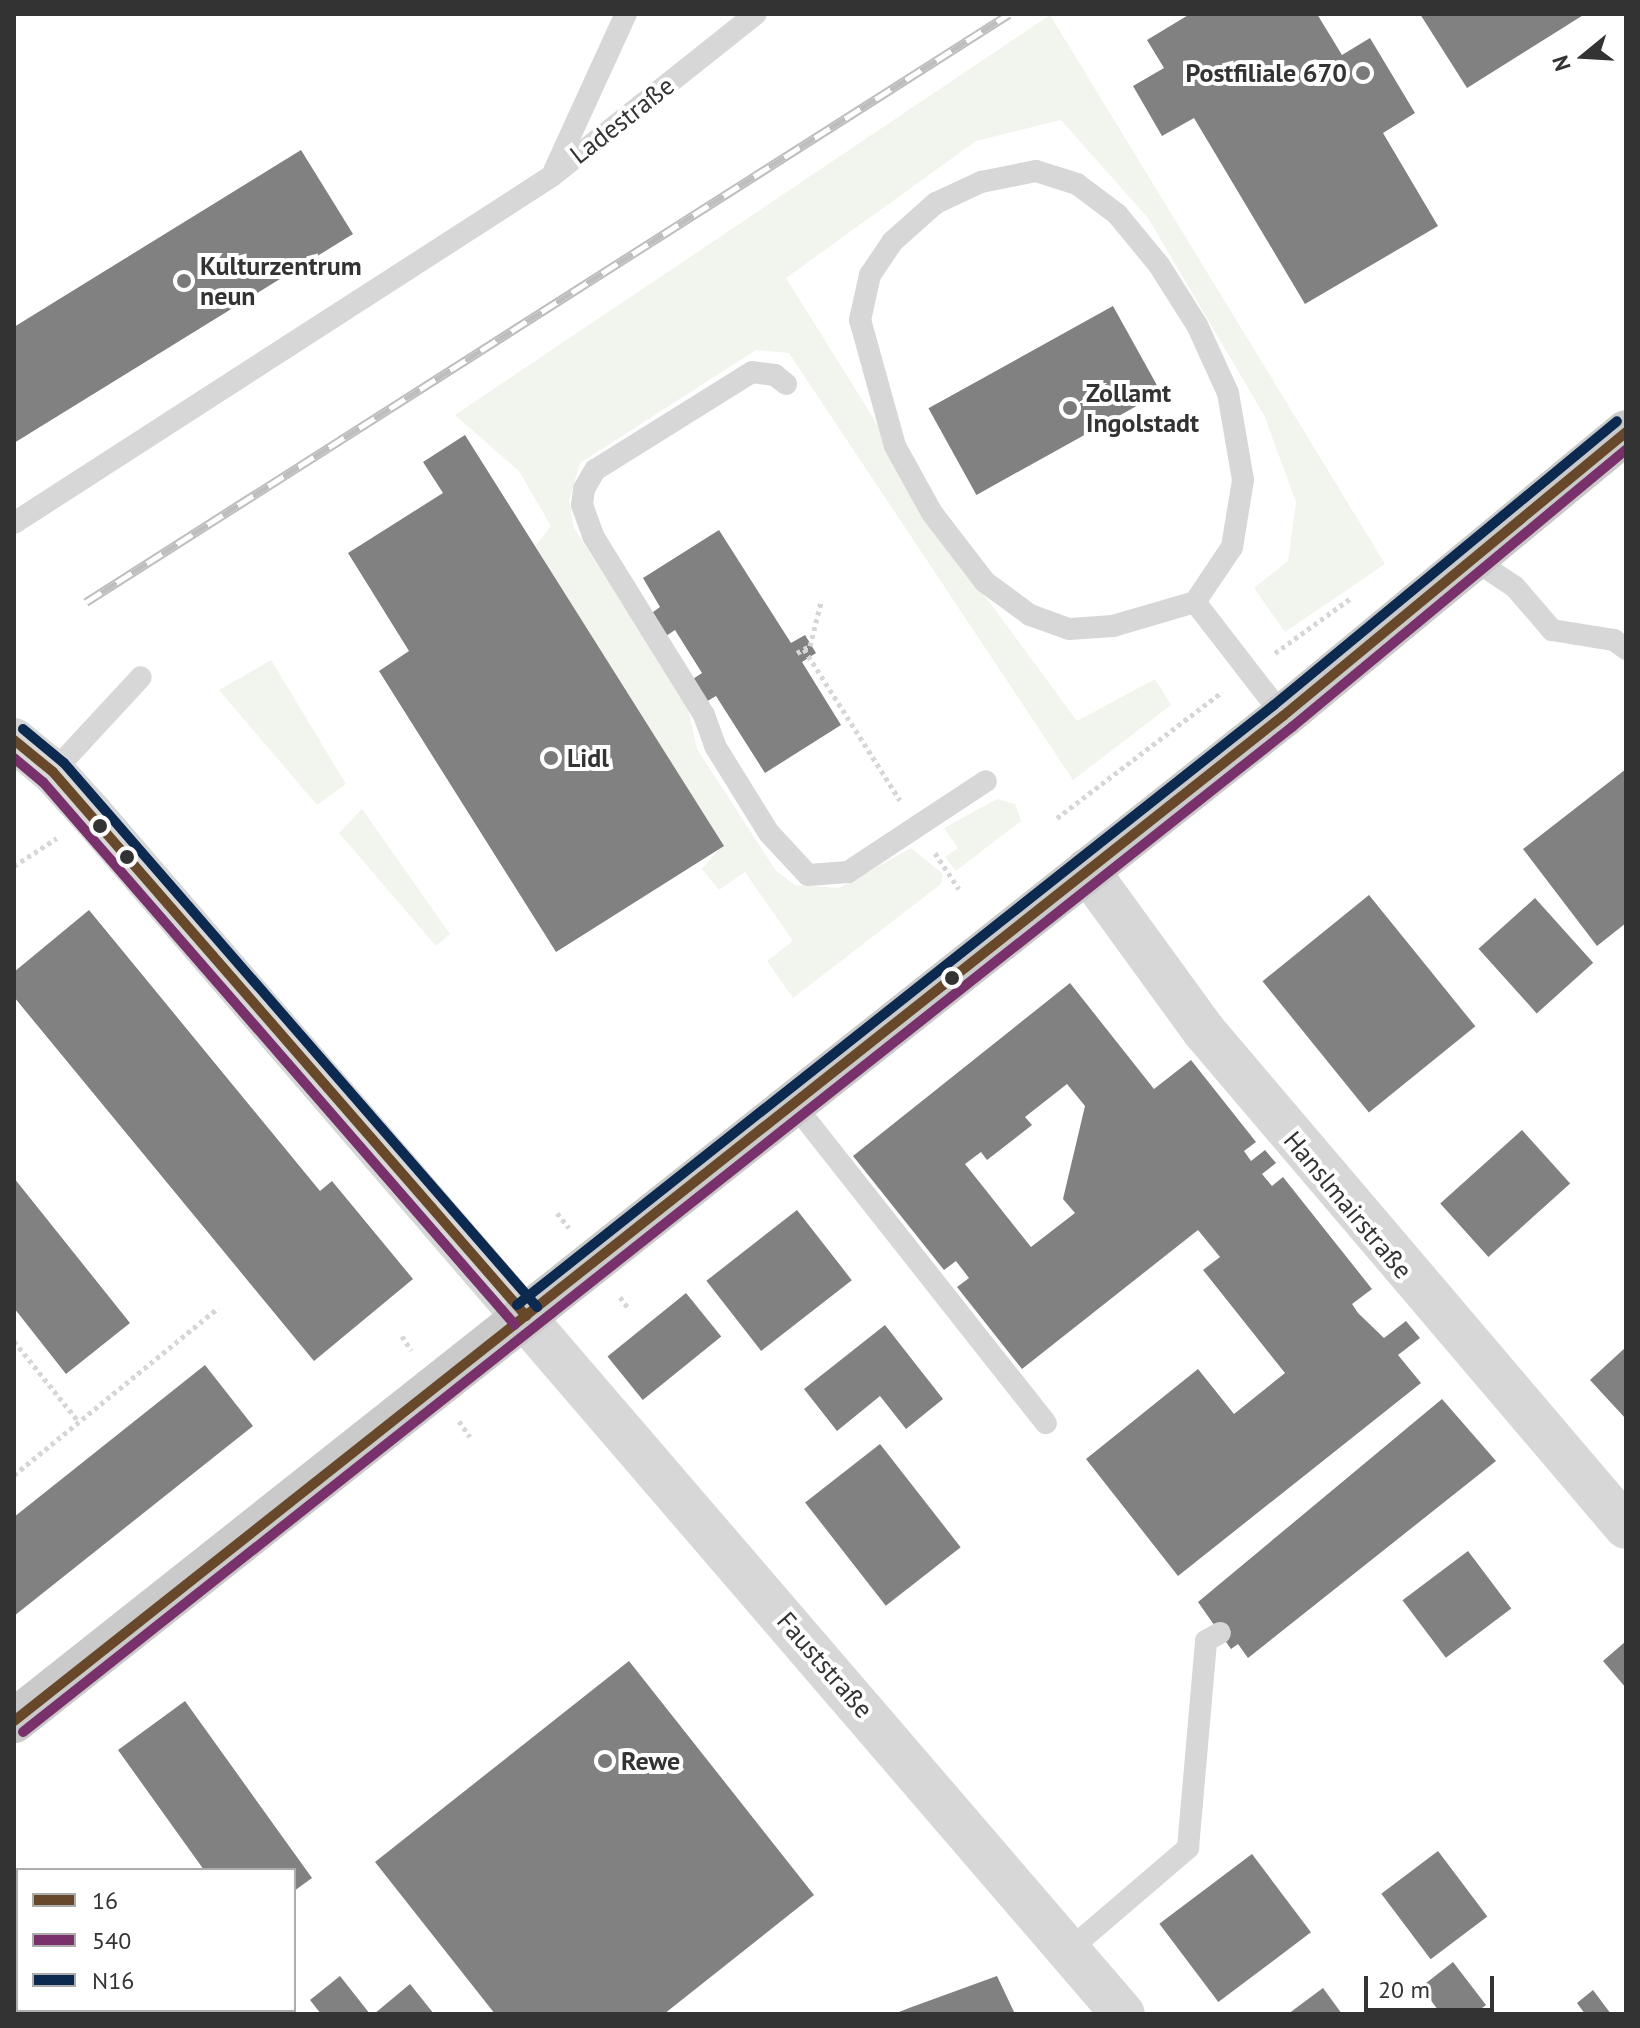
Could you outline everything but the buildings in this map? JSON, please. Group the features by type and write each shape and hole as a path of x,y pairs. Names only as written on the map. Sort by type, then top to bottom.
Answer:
{"main road":[{"path":"14,1721 1283,716 1473,559 1623,443"}],"street":[{"name":"Fauststraße","path":"14,740 53,772 526,1316 1123,2014"},
{"name":"Hanslmairstraße","path":"1087,870 1204,1031 1626,1527"}],"lane":[{"name":"Ladestraße","path":"552,176 626,14"},
{"name":"Ladestraße","path":"552,176 756,14"},
{"path":"1036,171 1077,184 1117,214 1159,265 1197,325 1228,393 1243,480 1232,547 1195,602 1113,626 1069,629 1030,615 985,582 932,513 895,446 860,320 877,264 892,242 936,203 981,182 1036,171"},
{"path":"14,523 552,176"},
{"path":"786,384 775,375 752,372 595,470 584,489 582,505 593,536 704,715 715,746 769,833 808,875 848,872 986,781"},
{"path":"1473,559 1515,587 1552,630 1614,640 1626,649"},
{"path":"1195,602 1283,716"},
{"path":"53,772 141,677"},
{"path":"793,1103 1046,1423"},
{"path":"1069,1950 1188,1848 1206,1641 1220,1633"}],"path":[{"path":"1057,818 1249,671 1362,590"},
{"path":"797,653 810,646 821,602"},
{"path":"804,649 902,804"},
{"path":"926,839 959,889"},
{"path":"14,1475 218,1308"},
{"path":"14,1341 79,1422"}],"shaded area":[{"path":"1050,15 1385,564 1285,632 1254,588 1288,561 1296,502 1264,415 1148,218 1061,120 976,141 786,278 874,419 930,521 1077,721 1155,679 1171,705 1073,780 789,353 756,350 580,463 569,500 574,528 687,705 697,749 776,871 795,885 839,888 911,848 943,874 941,884 793,998 767,961 793,941 745,872 719,890 702,869 723,845 535,546 551,526 519,471 455,415"},
{"path":"271,660 346,784 317,805 219,690"},
{"path":"997,799 1015,804 1021,821 956,871 945,857 958,848 944,828"},
{"path":"362,809 450,934 436,946 339,833"}],"railway":[{"path":"86,602 1009,14"}],"transit line":[{"name":"N16","path":"517,1305 1274,705 1617,421"},
{"name":"16","path":"14,1721 1283,716 1626,432"},
{"name":"540","path":"23,1732 1292,727 1626,450"},
{"name":"N16","path":"23,729 64,763 537,1307"},
{"name":"16","path":"14,740 53,772 526,1316"},
{"name":"540","path":"14,758 43,782 515,1325"}],"place":[{"name":"Postfiliale 670","path":"1363,73"},
{"name":"Kulturzentrum neun","path":"184,281"},
{"name":"Zollamt Ingolstadt","path":"1070,408"},
{"name":"Lidl","path":"551,758"},
{"name":"Rewe","path":"605,1761"}]}
